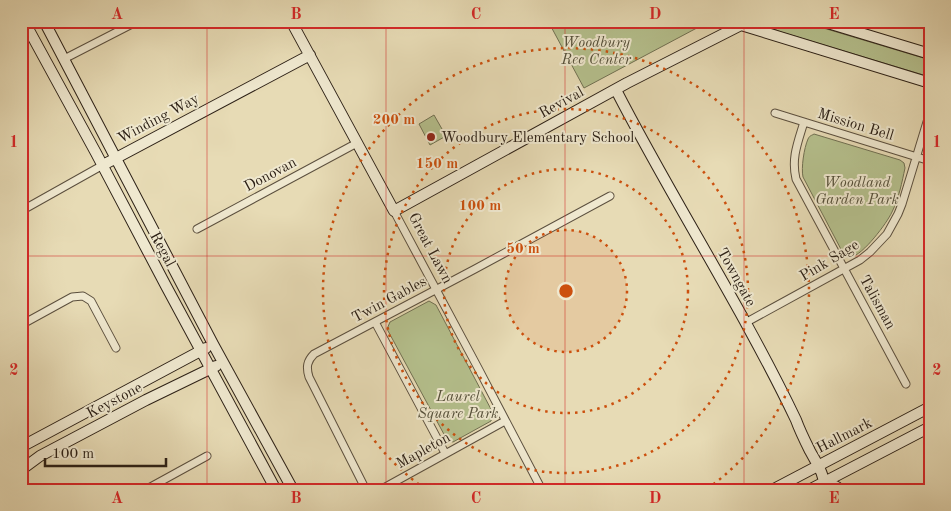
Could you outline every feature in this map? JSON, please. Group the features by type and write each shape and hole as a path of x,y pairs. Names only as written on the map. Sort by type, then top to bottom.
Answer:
{"street":[{"name":"Regal","path":"24,21 276,490"},
{"name":"Regal","path":"44,21 213,344 293,490"},
{"path":"64,59 138,21"},
{"name":"Great Lawn","path":"291,21 542,490"},
{"path":"821,21 930,54"},
{"path":"742,23 930,83"},
{"name":"Revival","path":"394,211 742,23"},
{"name":"Winding Way","path":"21,211 102,165 310,55"},
{"name":"Towngate","path":"616,90 745,323 818,465 825,486"},
{"name":"Pink Sage","path":"745,323 860,260 887,234 894,224 902,204 930,112"},
{"name":"Mission Bell","path":"775,113 930,161"},
{"name":"Talisman","path":"804,122 794,158 796,179 906,384"},
{"name":"Donovan","path":"197,229 357,143"},
{"name":"Twin Gables","path":"366,490 309,377 307,364 314,354 610,196"},
{"path":"21,325 72,297 83,296 91,301 116,348"},
{"path":"375,322 445,453"},
{"name":"Keystone","path":"21,447 213,344"},
{"name":"Keystone","path":"21,470 40,456 223,362"},
{"name":"Hallmark","path":"772,490 930,407"},
{"name":"Mapleton","path":"380,490 505,421"},
{"path":"809,490 825,486 930,427"},
{"path":"145,490 207,456"},
{"path":"825,486 837,487 839,490"}],"green space":[{"name":"Woodbury Rec Center","path":"548,21 710,21 584,88"},
{"path":"760,21 800,21 930,60 930,77 781,32"},
{"path":"434,115 446,136 430,145 419,124"},
{"name":"Woodland Garden Park","path":"814,134 900,160 904,163 905,168 900,190 889,217 868,245 851,257 844,255 803,177 805,147 810,136"},
{"name":"Laurel Square Park","path":"429,301 436,305 493,413 491,421 453,442 446,438 387,329 390,322"}],"place":[{"name":"Woodbury Elementary School","path":"431,137"}]}
